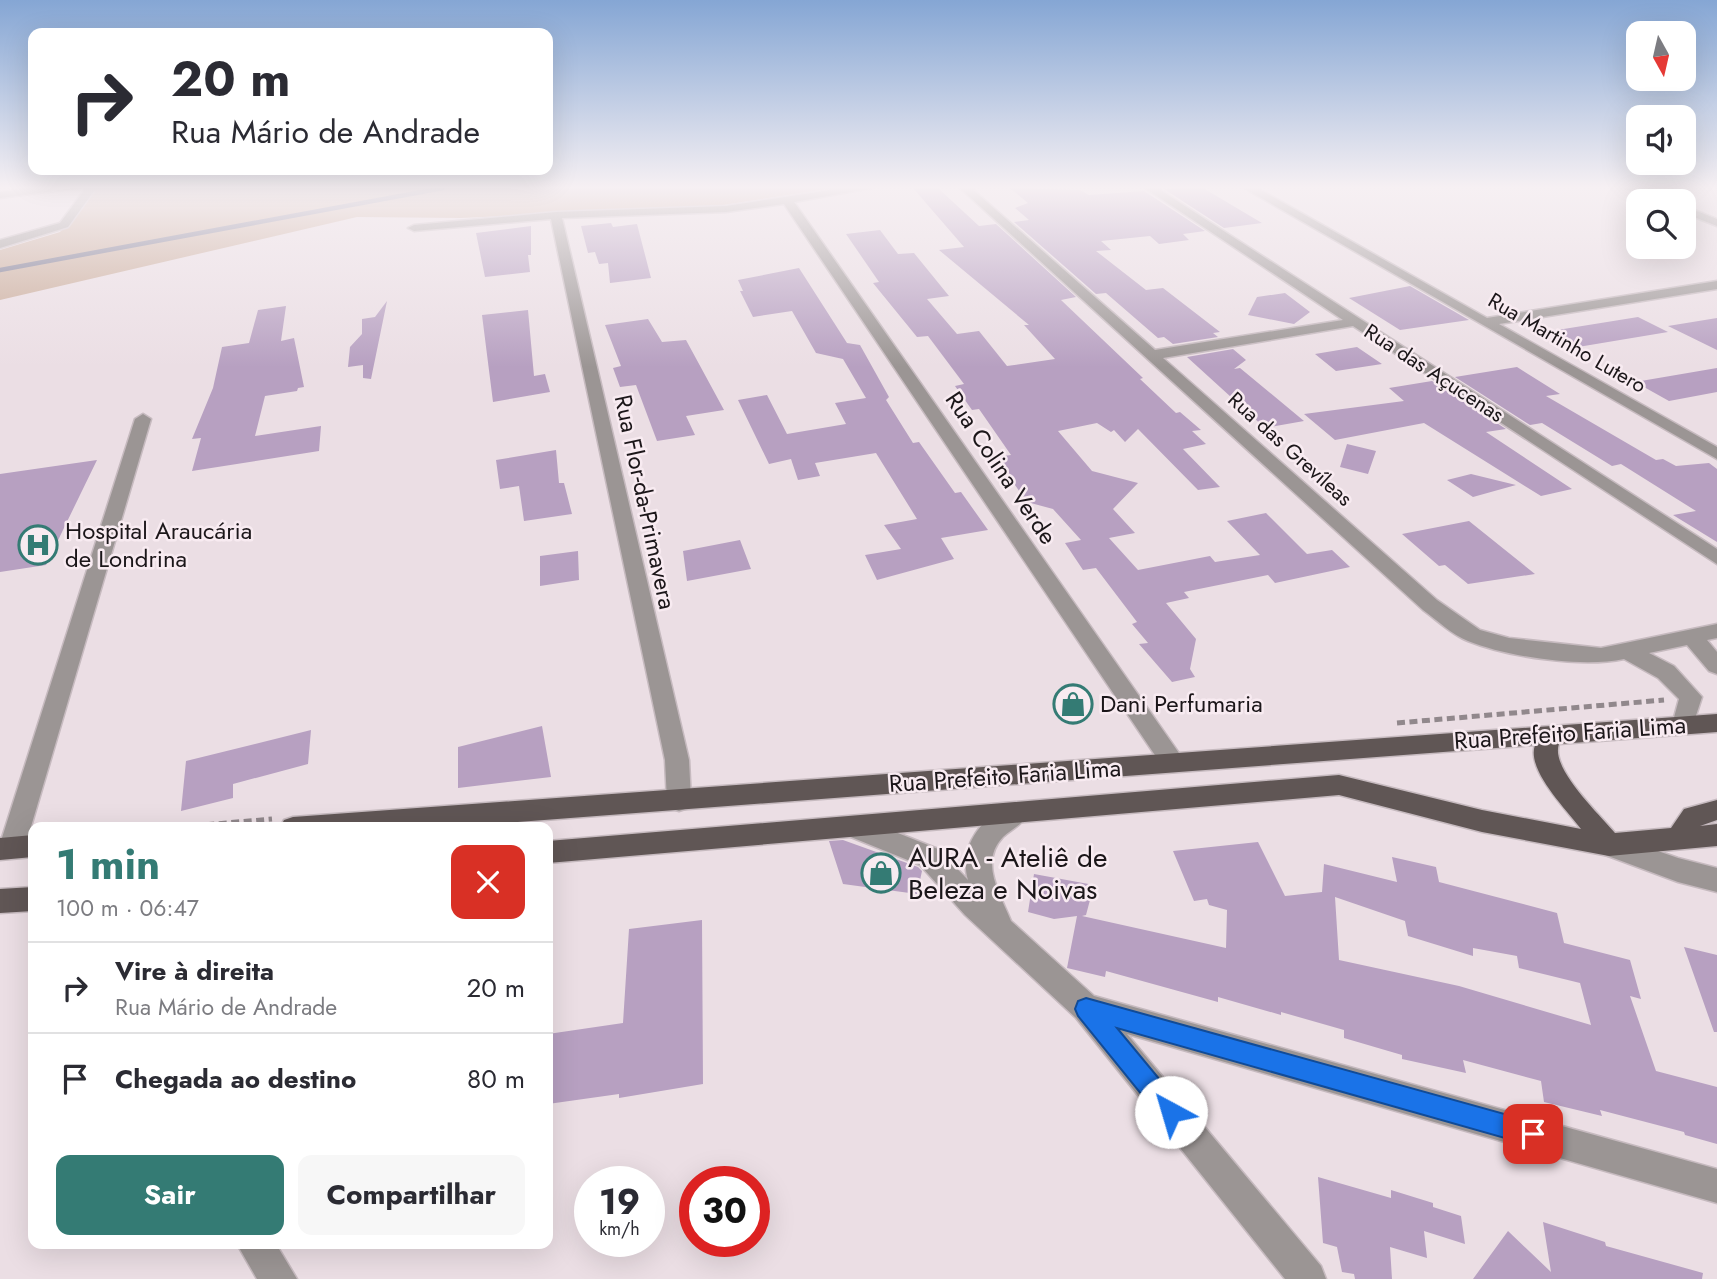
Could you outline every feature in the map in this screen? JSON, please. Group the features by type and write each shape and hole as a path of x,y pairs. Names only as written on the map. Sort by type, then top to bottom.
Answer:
{"main road":[{"name":"Rua Prefeito Faria Lima","path":"379,822 1551,733 1717,723"},
{"path":"1551,733 1544,752 1549,770 1609,845"},
{"name":"Rua Prefeito Faria Lima","path":"553,852 1339,785 1482,821 1609,845 1717,835"},
{"path":"1677,840 1693,816 1717,810"},
{"path":"0,901 28,898"}],"street":[{"name":"Rua Flor-da-Primavera","path":"563,248 677,760 679,801"},
{"name":"Rua Colina Verde","path":"820,248 1173,763"},
{"name":"Rua das Grevíleas","path":"1032,248 1430,605 1473,635 1509,645 1601,656 1692,637"},
{"name":"Rua das Açucenas","path":"1241,248 1717,558"},
{"name":"Rua Martinho Lutero","path":"1356,248 1717,454"},
{"path":"1487,321 1717,285"},
{"path":"1152,355 1355,322"},
{"path":"15,847 143,419"},
{"path":"1717,631 1692,637 1717,666"},
{"path":"1627,651 1666,672 1691,697 1683,725"},
{"path":"1000,928 979,873 978,849 991,828 1015,814"},
{"path":"855,827 929,857 1086,1009 1308,1279"},
{"path":"1609,845 1678,870 1717,880"},
{"path":"1086,1009 1717,1186"},
{"path":"258,1249 279,1279"}],"shaded area":[{"path":"8,248 225,248 0,300 0,250"}],"building":[{"path":"479,248 531,248 531,255 528,255 530,272 485,277"},
{"path":"587,248 643,248 651,278 610,283 608,263 599,264 595,252 588,253"},
{"path":"855,248 893,248 898,254 914,253 949,296 927,299 957,334 979,331 1007,366 1055,359 1024,325 1029,325 939,250 1022,248 1076,297 1061,300 1176,413 1180,412 1201,430 1192,431 1206,444 1183,449 1220,487 1198,490 1138,429 1125,442 1114,430 1111,432 1097,423 1058,431 1092,471 1138,483 1113,509 1135,533 1109,538 1138,570 1210,556 1215,562 1260,555 1227,521 1266,513 1307,554 1332,550 1350,567 1275,583 1268,575 1184,592 1189,598 1166,603 1196,639 1190,669 1195,677 1172,682 1139,644 1148,643 1132,624 1137,622 1096,568 1083,570 1065,543 1081,540 1053,509 1027,502 995,457 1011,455 979,409 972,410 955,386 964,384 928,336 917,337 873,283 879,282"},
{"path":"1043,248 1108,248 1111,250 1096,251 1146,290 1163,288 1220,332 1213,333 1218,337 1173,344 1164,337 1158,338 1106,293 1096,294"},
{"path":"799,268 847,343 860,345 889,397 886,400 913,443 919,442 955,493 961,492 988,530 941,538 954,559 877,580 865,555 901,549 884,525 917,519 876,453 815,463 820,476 798,480 791,459 769,464 738,400 767,395 787,434 846,424 835,403 866,398 843,359 816,353 792,311 753,317 740,291 743,291 738,280"},
{"path":"1410,286 1469,320 1400,330 1349,298"},
{"path":"1285,293 1310,312 1294,324 1248,315 1257,297"},
{"path":"387,301 371,379 363,378 363,365 348,367 350,347 362,334 362,319 375,317"},
{"path":"286,306 281,341 294,338 304,387 298,388 297,391 265,396 255,436 321,426 319,451 192,471 201,438 192,439 213,388 222,347 249,343 258,310"},
{"path":"528,310 534,376 545,374 550,392 493,402 482,315"},
{"path":"1638,317 1668,332 1572,348 1545,332"},
{"path":"1717,318 1717,350 1668,326"},
{"path":"648,319 662,342 686,340 724,410 686,416 695,435 657,441 636,385 620,387 613,368 621,366 605,325"},
{"path":"1357,347 1382,364 1336,371 1315,354"},
{"path":"1233,349 1246,360 1234,369 1240,368 1304,421 1265,428 1187,357"},
{"path":"1517,367 1560,394 1546,396 1656,460 1663,459 1676,466 1709,463 1717,469 1717,542 1673,515 1696,511 1621,464 1612,466 1542,423 1530,425 1455,377"},
{"path":"1717,368 1717,392 1669,401 1635,382"},
{"path":"1432,381 1506,429 1486,432 1572,489 1541,496 1424,423 1335,440 1304,414 1404,401 1389,388"},
{"path":"1347,444 1376,451 1368,474 1340,467"},
{"path":"556,450 559,483 564,483 572,514 524,521 519,486 500,489 496,460"},
{"name":"Hospital Araucária de Londrina","path":"97,460 46,565 0,572 0,474"},
{"path":"1471,474 1516,485 1473,497 1447,480"},
{"path":"1469,521 1535,574 1468,584 1445,565 1439,566 1402,534"},
{"path":"740,540 751,569 687,581 683,551"},
{"path":"578,551 579,580 540,586 540,556"},
{"path":"542,726 551,777 458,788 458,747"},
{"path":"311,730 308,764 233,784 233,798 181,811 186,761"},
{"name":"AURA - Ateliê de Beleza e Noivas","path":"843,840 918,867 922,871 917,894 843,884 829,841"},
{"path":"1258,842 1285,896 1322,892 1324,864 1397,882 1392,857 1436,867 1439,882 1557,913 1564,943 1630,960 1641,999 1630,996 1656,1071 1717,1087 1717,1144 1685,1135 1684,1132 1600,1110 1602,1116 1544,1102 1541,1081 1463,1060 1466,1073 1402,1059 1402,1055 1344,1038 1344,1030 1281,1012 1281,1015 1218,997 1218,1002 1106,971 1105,977 1067,968 1077,916 1054,919 1028,912 1034,874 1094,885 1086,915 1082,916 1226,948 1227,910 1209,905 1207,899 1194,901 1173,851","holes":["1335,897 1405,921 1408,936 1473,956 1473,948 1517,956 1519,968 1580,983 1591,1025 1459,986 1339,960"]},
{"path":"702,920 703,1084 619,1098 619,1094 553,1103 553,1033 623,1023 629,929"},
{"path":"1684,947 1717,955 1717,1032 1714,1032"},
{"path":"1318,1177 1391,1198 1391,1190 1433,1203 1433,1207 1461,1216 1465,1244 1424,1231 1427,1258 1390,1247 1392,1279 1355,1279 1354,1274 1342,1272 1337,1247 1323,1243"},
{"path":"1543,1222 1605,1242 1606,1246 1703,1273 1702,1279 1473,1279 1508,1231 1551,1272"}],"waterway":[{"path":"0,270 121,248"}],"place":[{"name":"Hospital Araucária de Londrina","path":"38,545"},
{"name":"Dani Perfumaria","path":"1073,704"},
{"name":"AURA - Ateliê de Beleza e Noivas","path":"881,873"}],"route":[{"path":"1171,1112 1086,1009 1533,1134"}]}
